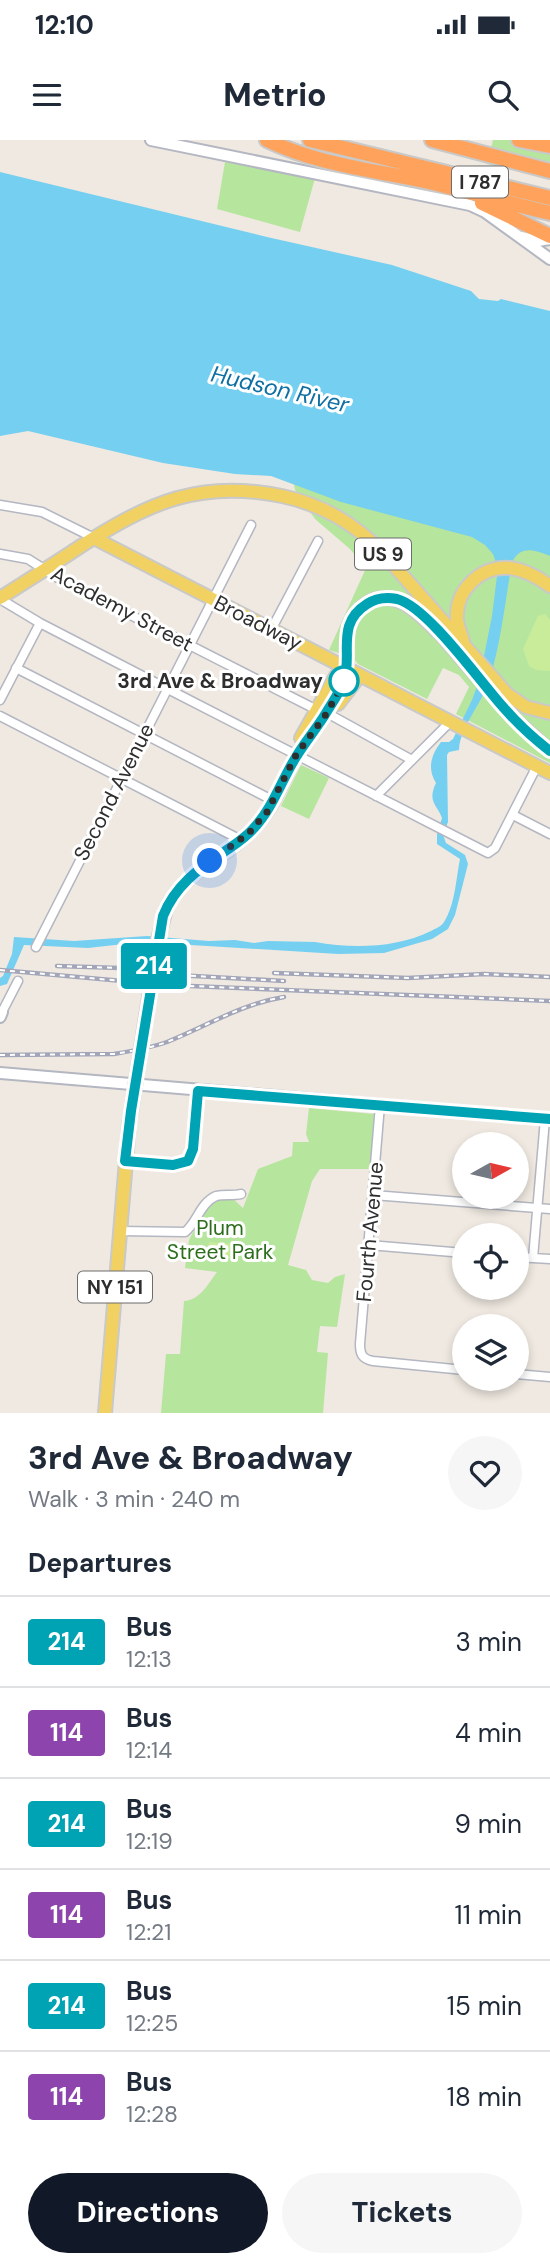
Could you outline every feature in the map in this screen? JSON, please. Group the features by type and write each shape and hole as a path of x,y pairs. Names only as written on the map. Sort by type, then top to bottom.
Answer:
{"highway":[{"path":"267,140 290,151 321,160 550,212"},
{"name":"I 787","path":"310,140 550,198"},
{"name":"I 787","path":"432,140 550,170"},
{"path":"519,140 550,146"},
{"path":"410,165 550,212"},
{"path":"425,182 467,196 550,238"}],"main road":[{"name":"US 9","path":"0,599 142,510 188,495 235,490 280,496 317,506 360,531 383,553 510,716 550,751"},
{"name":"US 9","path":"280,496 322,515 355,537 388,570 436,629 512,698 532,709 550,713"},
{"name":"Broadway","path":"94,538 550,773"},
{"path":"459,648 458,607 465,589 476,578 500,568 514,569 530,574 550,586"},
{"path":"345,667 348,628 357,613 371,601 387,598 405,602 436,629"},
{"name":"NY 151","path":"105,1413 129,1125 158,940 166,909 175,893 191,876 255,827 274,801 296,755 322,711 336,676 345,667"},
{"path":"322,711 342,701 360,675"}],"street":[{"path":"151,140 464,204 480,209 550,259"},
{"path":"514,234 535,241 550,238"},
{"name":"Broadway","path":"0,505 42,512 94,538"},
{"name":"Second Avenue","path":"36,947 251,525"},
{"path":"271,630 318,541"},
{"name":"Academy Street","path":"0,554 28,558 58,578 322,711 412,760"},
{"path":"0,599 14,609 166,689 488,853 495,848 537,766"},
{"path":"0,700 40,623"},
{"path":"16,668 274,801"},
{"path":"0,716 241,840"},
{"path":"376,796 452,722"},
{"path":"513,815 550,834"},
{"path":"1,1014 18,981"},
{"path":"0,1073 548,1119 533,1258"},
{"path":"125,1161 173,1165 188,1161 193,1149 198,1091"},
{"name":"Fourth Avenue","path":"380,1105 360,1344 363,1357 373,1361 452,1369"},
{"path":"120,1231 185,1233 211,1200 217,1196 241,1194"},
{"path":"373,1195 550,1209"},
{"path":"369,1245 452,1252"},
{"path":"529,1258 550,1259"},
{"path":"529,1375 550,1377"}],"green space":[{"path":"493,140 550,140 550,179 487,164"},
{"path":"225,162 315,178 300,232 217,209"},
{"path":"290,464 550,552 550,763 456,714 469,687 459,675 443,668 427,699 358,664 352,657 329,650 366,568 350,549 315,519 295,490"},
{"path":"545,614 550,620 550,671 536,670 529,666 523,649 538,616"},
{"path":"301,765 329,778 309,819 281,806"},
{"name":"Plum Street Park","path":"309,1108 374,1114 370,1169 320,1169 312,1181 288,1265 306,1270 312,1280 328,1283 345,1274 337,1327 320,1326 317,1352 328,1353 323,1413 161,1413 166,1354 180,1354 184,1301 199,1295 217,1272 185,1268 189,1240 209,1204 219,1198 232,1198 243,1208 258,1169 292,1156 293,1142 309,1142 306,1134"},
{"path":"209,1242 234,1244 232,1259 208,1257"}],"water":[{"name":"Hudson River","path":"0,172 392,265 471,291 479,299 501,299 550,311 550,556 528,550 519,553 512,562 500,637 489,681 463,732 459,750 447,755 448,822 443,835 446,843 465,855 468,864 455,915 448,929 432,939 384,953 338,954 142,942 88,948 24,945 7,984 0,986 0,978 12,954 14,937 74,941 147,936 254,943 315,942 374,946 418,937 441,925 453,900 460,859 437,844 442,818 432,795 436,783 431,762 441,742 453,739 479,681 498,568 493,554 472,537 341,502 271,476 235,474 163,463 28,431 0,436"}],"railway":[{"path":"57,966 151,969"},
{"path":"0,970 167,985 550,1001"},
{"path":"141,973 284,981"},
{"path":"274,973 408,978 484,974 550,977"},
{"path":"0,1055 114,1054 141,1049 167,1042 253,1005 284,997"}],"bus line":[{"name":"214","path":"550,751 510,716 436,629 414,608 405,602 387,598 371,601 363,607 351,621 346,635 345,679 327,713 296,755 271,805 248,834 198,869 182,884 163,916 125,1161 178,1165 188,1161 193,1149 198,1091 550,1119"}],"place":[{"name":"3rd Ave & Broadway","path":"344,681"}],"route":[{"path":"210,861 241,840 261,820 274,801 296,755 327,713 345,679 344,681"}]}
